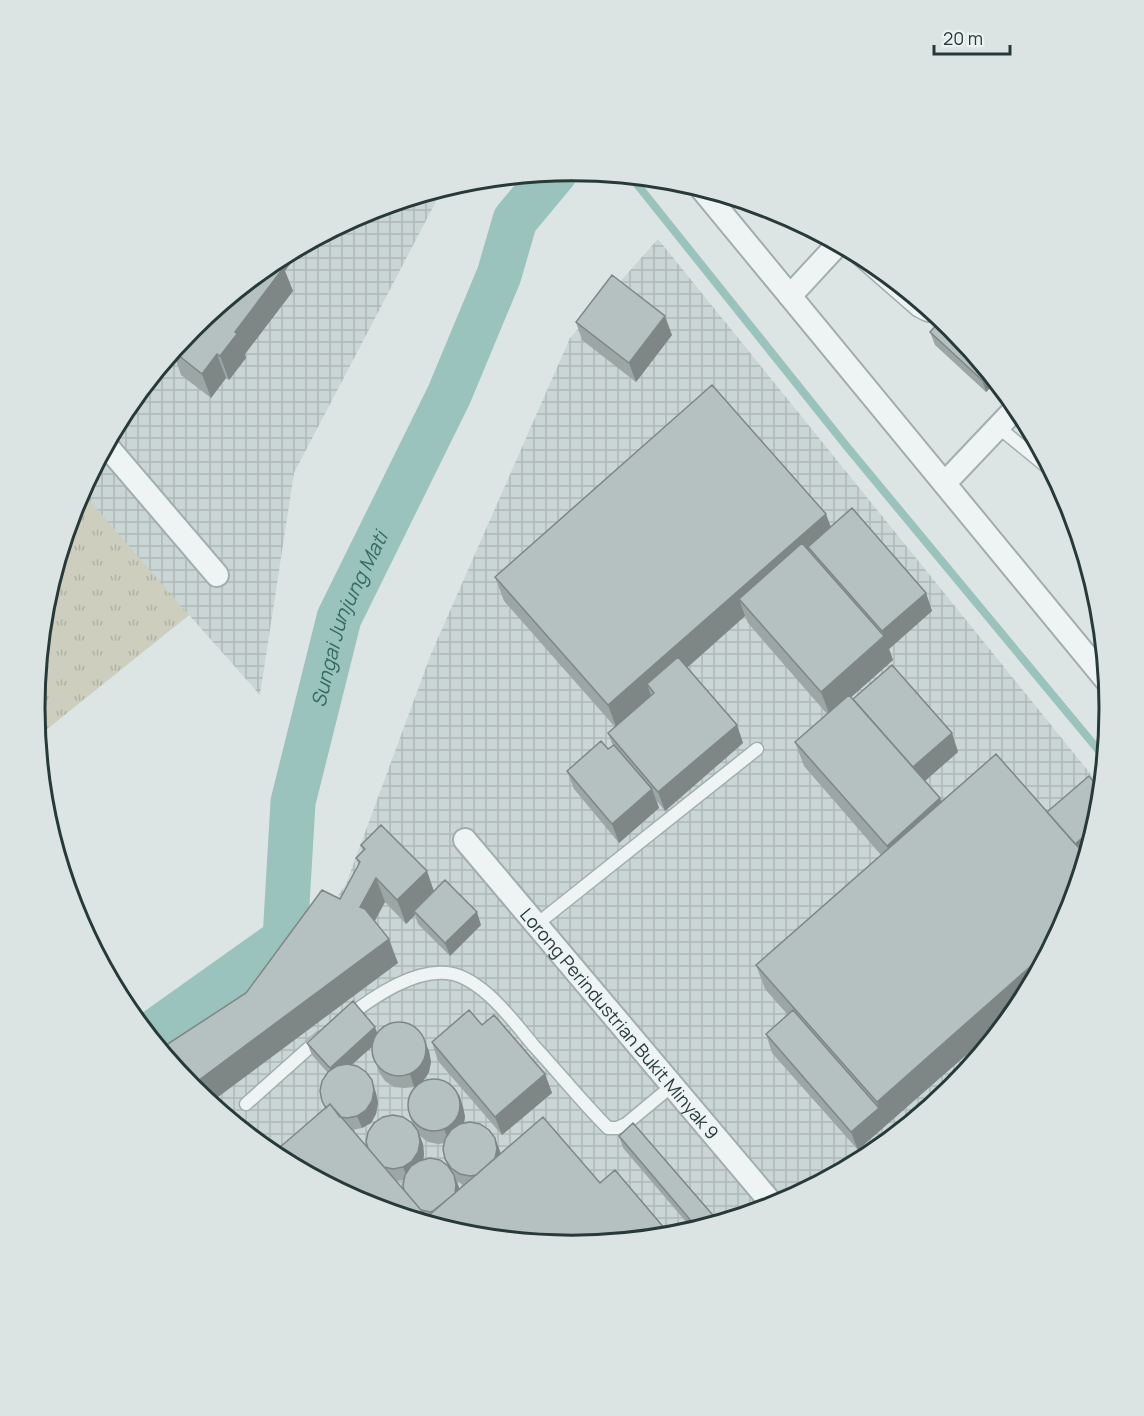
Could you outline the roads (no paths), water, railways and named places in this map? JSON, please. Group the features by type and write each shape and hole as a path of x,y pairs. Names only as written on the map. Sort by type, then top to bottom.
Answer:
{"street":[{"path":"711,200 1097,669"},
{"path":"790,296 832,250"},
{"path":"945,483 1010,415"},
{"path":"112,452 217,575"},
{"name":"Lorong Perindustrian Bukit Minyak 9","path":"465,840 767,1198"}],"lane":[{"path":"998,427 1035,457"},
{"path":"537,924 757,749"},
{"path":"246,1104 333,1028 363,1005 397,984 429,974 452,974 469,981 498,1004 608,1128 617,1128 626,1124 673,1085"}],"waterway":[{"name":"Sungai Junjung Mati","path":"156,1031 285,939 293,802 339,618 449,395 499,275 515,220 547,182"},
{"path":"638,186 848,448 1097,749"}]}
